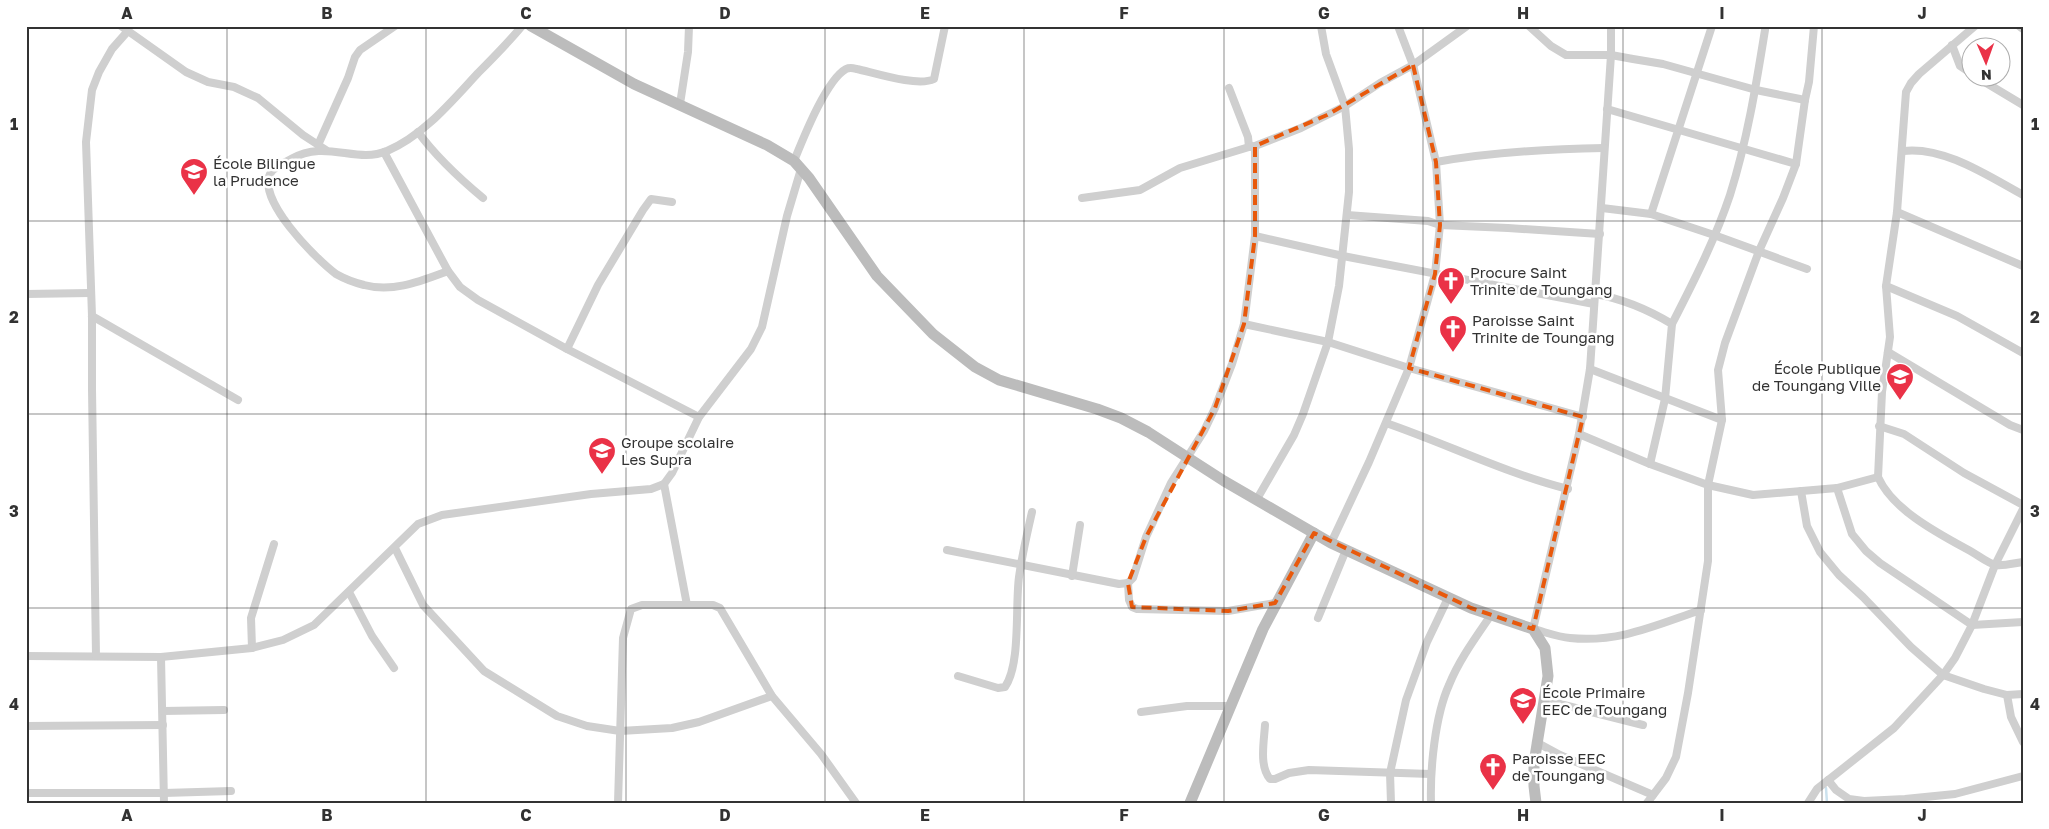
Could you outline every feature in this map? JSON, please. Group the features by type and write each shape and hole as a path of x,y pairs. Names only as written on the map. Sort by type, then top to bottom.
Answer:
{"street":[{"path":"120,26 186,72 208,82 234,86 258,98 303,135 326,150"},
{"path":"318,145 345,86 355,57 360,50 395,26"},
{"path":"448,271 412,284 390,288 364,286 337,274 313,254 300,240 272,200 268,178 273,170 303,152 326,150 353,154 384,152 407,142 463,89 522,26"},
{"path":"531,26 634,84 767,145 798,165 877,276 927,328 968,362 999,380 1121,418 1148,432 1187,458 1331,543 1448,598 1533,629 1569,638 1598,639 1624,636 1701,610"},
{"path":"680,104 688,52 688,26"},
{"path":"26,656 160,658 252,648 283,640 314,625 418,524 442,515 591,494 650,489 664,484 672,473 699,417 752,349 762,327 798,165 816,111 840,74 848,68 858,68 909,80 928,82 934,79 945,26"},
{"path":"1257,500 1294,435 1316,381 1328,342 1339,286 1347,215 1349,149 1345,106 1326,54 1322,26"},
{"path":"1331,543 1386,423 1408,368 1435,274 1440,225 1436,162 1413,64 1398,26"},
{"path":"1082,198 1140,190 1180,168 1252,147 1301,128 1345,106 1413,64 1467,26"},
{"path":"1529,26 1552,46 1566,55 1611,55 1663,64 1756,90 1805,100"},
{"path":"1536,803 1534,786 1536,742 1548,676 1545,648 1533,629 1568,489 1590,369 1602,208 1611,26"},
{"path":"1651,214 1664,168 1679,129 1712,26"},
{"path":"1647,803 1666,778 1676,757 1688,693 1708,561 1708,485 1722,420 1718,370 1759,251 1796,164 1805,100 1810,82 1814,26"},
{"path":"1975,26 1910,83 1906,92 1897,212 1886,286 1890,337 1880,426 1878,477 1882,488 1913,516 1995,565 2023,562"},
{"path":"2019,26 2023,29"},
{"path":"1650,464 1665,399 1672,324 1694,280 1730,196 1756,90 1765,30"},
{"path":"96,656 92,316 86,186 88,115 92,90 99,72 112,49 127,32"},
{"path":"1952,46 1962,67"},
{"path":"947,550 1003,560 1020,566 1119,584 1128,583 1133,578 1146,537 1171,483 1204,431 1215,408 1232,364 1244,324 1255,236 1252,147 1229,88"},
{"path":"1995,88 2023,105"},
{"path":"1607,109 1796,164"},
{"path":"418,132 433,153 454,174 483,198"},
{"path":"1436,162 1507,152 1604,148"},
{"path":"1903,151 1919,150 1956,160 2023,195"},
{"path":"384,152 448,271 460,287 478,300 567,349 699,417"},
{"path":"567,349 598,285 643,210 651,199 672,202"},
{"path":"1602,208 1651,214 1807,269"},
{"path":"1897,212 2023,266"},
{"path":"1347,215 1428,221 1440,225 1600,234"},
{"path":"1255,236 1343,256 1594,304"},
{"path":"1886,286 1957,316 2023,353"},
{"path":"26,294 90,292"},
{"path":"1595,294 1616,298 1640,306 1672,324"},
{"path":"92,316 238,400"},
{"path":"1244,324 1328,342 1408,368 1582,417"},
{"path":"1888,352 2010,425 2023,430"},
{"path":"1590,369 1722,420"},
{"path":"1386,423 1542,482 1568,489"},
{"path":"1880,426 1904,434 1964,473 2023,505"},
{"path":"1579,434 1650,464 1708,485 1753,495 1837,488 1878,477"},
{"path":"664,484 687,605"},
{"path":"1837,488 1852,534 1866,551 1938,603 1972,625 2023,622"},
{"path":"1800,491 1807,526 1820,552 1839,575 1862,596 1882,619 1943,674 2007,695 2023,694"},
{"path":"1808,803 1817,789 1894,728 1955,658 1972,625 1995,565 2023,509"},
{"path":"958,676 998,688 1004,687 1009,680 1016,637 1020,566 1032,512"},
{"path":"1072,576 1080,525"},
{"path":"1190,803 1275,603 1314,533"},
{"path":"252,648 251,618 274,544"},
{"path":"394,548 423,605 484,671 557,716 587,726 620,731 672,728 699,722 772,696"},
{"path":"1318,618 1346,550"},
{"path":"1128,583 1132,607 1137,609 1228,611 1275,603"},
{"path":"349,592 372,636 394,668"},
{"path":"1391,803 1390,773 1404,708 1427,642 1448,598"},
{"path":"618,803 623,638 631,609 642,605 713,605 720,608 772,696 821,754 856,803"},
{"path":"1431,803 1430,774 1439,720 1448,686 1475,638 1491,615"},
{"path":"160,658 164,803"},
{"path":"2007,695 2011,717 2023,742"},
{"path":"1544,700 1643,725"},
{"path":"1141,712 1187,706 1231,706"},
{"path":"162,711 224,710"},
{"path":"26,726 163,725"},
{"path":"1265,725 1264,763 1265,773 1270,779 1275,779 1289,773 1309,770 1430,774"},
{"path":"1536,742 1560,755 1653,795"},
{"path":"1828,780 1836,790 1850,799 1864,801 1955,794 2023,776"},
{"path":"26,793 230,791"}],"highlighted area":[{"path":"1413,65 1436,162 1440,225 1435,274 1409,368 1583,417 1533,629 1471,608 1314,533 1275,603 1228,611 1132,607 1128,583 1146,537 1215,408 1244,324 1255,236 1255,146 1327,115"}],"waterway":[{"path":"1826,788 1827,803"}],"place":[{"name":"École Bilingue la Prudence","path":"194,196"},
{"name":"Procure Saint Trinite de Toungang","path":"1451,305"},
{"name":"Paroisse Saint Trinite de Toungang","path":"1453,353"},
{"name":"École Publique de Toungang Ville","path":"1900,401"},
{"name":"Groupe scolaire Les Supra","path":"602,475"},
{"name":"École Primaire EEC de Toungang","path":"1523,725"},
{"name":"Paroisse EEC de Toungang","path":"1493,791"}]}
